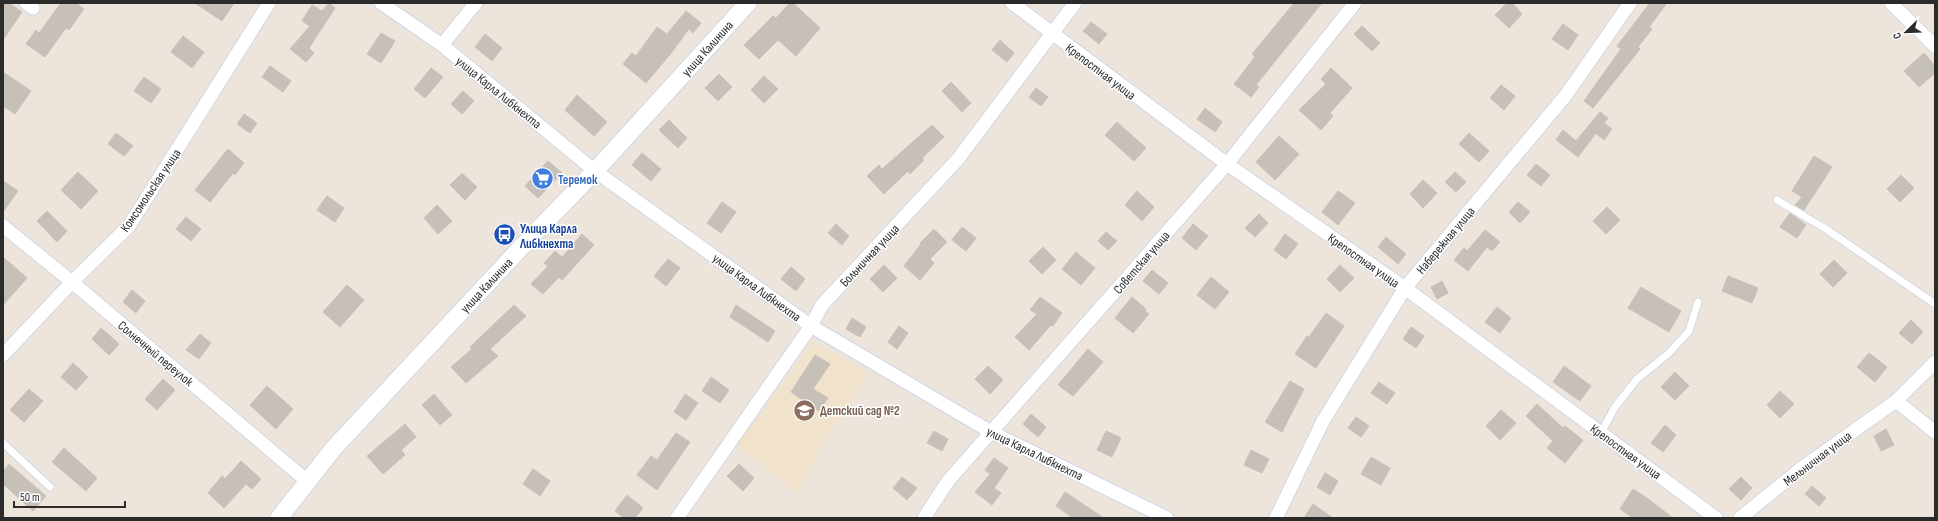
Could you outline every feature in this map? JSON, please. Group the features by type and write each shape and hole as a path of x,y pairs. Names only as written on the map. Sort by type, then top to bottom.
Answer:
{"street":[{"name":"Комсомольская улица","path":"3,355 72,282 129,226 270,3"},
{"name":"улица Карла Либкнехта","path":"381,3 442,45 595,171 810,326 991,432 1167,518"},
{"path":"442,45 476,3"},
{"name":"улица Калинина","path":"279,518 333,449 595,171 748,3"},
{"name":"Крепостная улица","path":"1012,3 1051,34 1227,164 1405,288 1716,518"},
{"name":"Больничная улица","path":"677,518 810,326 822,305 958,159 1075,3"},
{"name":"Советская улица","path":"924,518 948,481 1227,164 1355,3"},
{"name":"Набережная улица","path":"1276,518 1324,421 1405,288 1566,95 1630,3"},
{"path":"1891,3 1935,46"},
{"name":"Солнечный переулок","path":"3,226 72,282 307,481"},
{"name":"Мельничная улица","path":"1740,518 1803,467 1896,401 1935,362"},
{"path":"1896,401 1935,432"}],"lane":[{"path":"1777,200 1826,229 1935,304"},
{"path":"1601,433 1615,407 1637,379 1670,353 1689,331 1698,302"},
{"path":"3,443 50,486"}],"shaded area":[{"name":"Детский сад №2","path":"813,342 843,358 868,375 820,447 798,494 737,445"}],"building":[{"path":"3,3 9,3 22,12 3,40"},
{"path":"61,3 76,3 84,9 69,30 66,28 45,57 26,44 36,30 39,33"},
{"path":"195,3 234,3 222,21"},
{"path":"329,3 335,8 309,48 314,53 306,62 290,49 310,26 302,21 312,5 322,11"},
{"path":"790,3 793,3 820,28 796,56 778,40 759,59 744,45 773,16 776,18"},
{"path":"1294,3 1322,3 1256,85 1259,87 1251,97 1234,84 1255,57 1252,54"},
{"path":"1507,3 1512,3 1522,14 1509,28 1495,15"},
{"path":"1650,3 1667,3 1649,27 1652,29 1638,47 1640,49 1593,108 1584,101 1621,49 1617,46"},
{"path":"686,11 701,23 693,33 689,29 646,83 623,64 632,53 636,56 657,27 667,34"},
{"path":"1091,22 1107,34 1099,44 1083,31"},
{"path":"1563,24 1578,35 1568,50 1552,39"},
{"path":"1362,26 1380,43 1372,51 1354,34"},
{"path":"381,33 395,41 381,63 367,54"},
{"path":"485,34 502,48 492,61 475,47"},
{"path":"183,36 204,52 192,68 171,52"},
{"path":"1000,40 1014,53 1007,62 992,50"},
{"path":"1924,53 1935,66 1935,73 1919,87 1904,71"},
{"path":"270,66 291,81 283,92 262,77"},
{"path":"431,68 443,77 425,98 414,89"},
{"path":"1331,68 1352,88 1330,113 1333,116 1321,130 1299,110 1326,84 1321,79"},
{"path":"3,72 31,91 15,114 3,106"},
{"path":"719,74 732,87 718,101 705,88"},
{"path":"764,76 778,89 764,103 751,90"},
{"path":"144,77 161,89 151,103 134,91"},
{"path":"951,82 971,103 962,112 942,91"},
{"path":"1501,85 1515,96 1504,110 1490,98"},
{"path":"1036,88 1048,97 1041,106 1029,97"},
{"path":"463,91 474,101 462,114 451,104"},
{"path":"577,95 607,122 594,136 565,110"},
{"path":"1205,108 1222,122 1215,132 1197,119"},
{"path":"1600,112 1608,118 1604,123 1612,129 1604,140 1596,133 1578,157 1556,140 1563,130 1576,141"},
{"path":"244,114 257,123 250,133 237,124"},
{"path":"669,120 687,138 678,148 659,130"},
{"path":"1117,122 1146,148 1134,161 1105,135"},
{"path":"932,125 944,137 922,158 924,160 910,174 908,171 884,194 867,176 879,165 882,169"},
{"path":"116,133 133,146 124,156 108,144"},
{"path":"1469,133 1489,151 1479,162 1459,144"},
{"path":"1279,136 1299,154 1275,180 1256,162"},
{"path":"228,149 244,163 235,175 233,173 210,202 195,190"},
{"path":"642,153 661,169 651,181 632,165"},
{"path":"1814,156 1832,167 1804,210 1795,205 1802,197 1792,191"},
{"name":"Теремок","path":"548,161 562,173 538,198 525,186"},
{"path":"1536,164 1550,175 1541,186 1527,175"},
{"path":"78,172 98,191 81,209 61,190"},
{"path":"1455,172 1466,182 1456,192 1445,182"},
{"path":"462,173 477,187 465,200 450,185"},
{"path":"1901,175 1914,188 1900,202 1887,189"},
{"path":"1423,180 1437,193 1423,208 1410,194"},
{"path":"3,181 18,191 3,212"},
{"path":"1137,191 1154,207 1142,221 1125,205"},
{"path":"1338,191 1355,203 1338,225 1322,212"},
{"path":"327,196 344,208 335,222 317,210"},
{"path":"722,202 736,212 721,233 707,223"},
{"path":"1518,202 1530,212 1520,223 1509,212"},
{"path":"437,205 452,221 438,234 424,218"},
{"path":"1607,207 1620,220 1606,234 1593,221"},
{"path":"47,211 67,231 57,242 37,221"},
{"path":"1790,213 1806,225 1797,238 1780,227"},
{"path":"1259,214 1268,223 1255,237 1245,228"},
{"path":"186,217 201,229 191,241 176,229"},
{"path":"836,224 849,236 842,245 828,233"},
{"path":"1193,224 1208,236 1196,250 1182,238"},
{"path":"962,227 976,238 966,251 952,240"},
{"path":"934,229 947,242 930,259 934,263 920,280 904,266 921,244 920,243"},
{"path":"1485,230 1500,242 1492,251 1487,247 1468,271 1454,260 1464,248 1467,251"},
{"path":"1106,232 1117,241 1108,250 1098,241"},
{"path":"582,234 594,245 562,280 559,277 543,294 531,284 548,266 544,263 555,251 562,257"},
{"path":"1285,234 1298,244 1286,259 1274,250"},
{"path":"1386,237 1406,254 1398,264 1378,247"},
{"path":"1043,247 1056,260 1042,274 1029,261"},
{"path":"1076,252 1095,268 1081,285 1062,269"},
{"path":"3,257 27,278 3,305"},
{"path":"668,259 680,268 666,286 654,276"},
{"path":"1834,260 1847,273 1833,287 1820,274"},
{"path":"884,265 897,278 883,292 870,279"},
{"path":"1340,265 1354,278 1340,292 1327,279"},
{"path":"791,267 805,279 796,291 781,279"},
{"path":"1152,270 1168,283 1159,294 1143,281"},
{"path":"1728,276 1758,288 1752,303 1722,291"},
{"path":"1211,277 1229,292 1215,309 1197,295"},
{"path":"1442,281 1448,293 1437,299 1431,287"},
{"path":"347,285 364,300 340,327 323,312"},
{"path":"1641,287 1681,311 1669,332 1628,308"},
{"path":"132,290 145,301 136,313 123,302"},
{"path":"1040,297 1062,313 1053,326 1051,325 1029,350 1015,337 1037,314 1030,310"},
{"path":"1132,297 1146,309 1145,311 1149,314 1133,333 1115,318"},
{"path":"514,305 526,316 490,349 498,356 466,383 451,367 472,349 470,347"},
{"path":"736,305 775,331 768,342 730,317"},
{"path":"1497,307 1511,318 1500,333 1485,322"},
{"path":"1326,313 1344,326 1316,368 1295,354 1307,336 1309,337"},
{"path":"852,318 866,327 860,337 846,329"},
{"path":"1911,320 1923,332 1912,344 1899,333"},
{"path":"899,326 908,333 897,349 888,342"},
{"path":"1411,327 1424,336 1416,348 1403,339"},
{"path":"101,328 119,344 109,355 92,339"},
{"path":"200,334 211,343 199,359 186,350"},
{"path":"1088,349 1103,362 1073,396 1058,385"},
{"path":"1869,353 1887,367 1875,382 1857,367"},
{"path":"815,355 830,364 813,389 828,398 819,411 791,392"},
{"path":"73,363 88,377 76,390 61,377"},
{"path":"988,366 1003,380 990,394 975,379"},
{"path":"1564,366 1591,386 1580,401 1553,382"},
{"path":"1675,372 1689,386 1675,400 1661,387"},
{"path":"711,377 729,390 720,403 702,391"},
{"path":"163,379 175,390 157,410 145,399"},
{"path":"1290,381 1304,389 1282,432 1265,422"},
{"path":"1379,382 1395,393 1387,404 1371,393"},
{"path":"267,386 293,409 276,429 250,405"},
{"path":"29,389 43,401 24,422 10,410"},
{"path":"1780,391 1794,404 1780,418 1767,405"},
{"path":"434,394 452,415 440,425 422,405"},
{"path":"685,394 698,403 686,420 674,412"},
{"path":"1537,404 1563,428 1565,426 1583,440 1565,463 1547,448 1553,441 1526,416"},
{"path":"1501,410 1516,423 1500,440 1486,426"},
{"path":"1031,414 1046,427 1038,437 1023,424"},
{"path":"1356,417 1369,426 1361,437 1348,428"},
{"path":"405,424 416,437 401,450 405,455 383,474 367,456"},
{"path":"1665,425 1676,435 1663,452 1651,443"},
{"path":"1886,429 1894,445 1881,451 1874,436"},
{"path":"934,431 948,439 942,451 927,443"},
{"path":"1106,431 1121,438 1112,457 1097,450"},
{"path":"676,433 690,442 657,490 637,475 651,456 657,460"},
{"path":"64,448 97,478 86,491 52,462"},
{"path":"1251,450 1269,459 1262,473 1244,465"},
{"path":"1371,457 1390,468 1381,485 1361,474"},
{"path":"994,458 1008,468 994,488 1001,493 992,505 975,492 990,474 985,470"},
{"path":"241,461 261,479 252,489 246,484 224,508 208,493 222,476 225,479"},
{"path":"9,464 46,496 33,511 3,484 3,472"},
{"path":"739,464 754,478 743,491 727,476"},
{"path":"533,469 550,481 540,496 523,484"},
{"path":"1325,473 1338,481 1330,495 1317,487"},
{"path":"902,477 917,488 907,500 893,488"},
{"path":"1741,477 1752,488 1741,500 1729,489"},
{"path":"1812,486 1826,498 1819,506 1805,494"},
{"path":"1633,489 1673,518 1633,518 1620,509"},
{"path":"1065,492 1104,518 1073,518 1056,506"},
{"path":"627,495 643,508 635,518 624,518 615,511"},
{"path":"1313,504 1333,518 1304,518"}],"place":[{"name":"Теремок","path":"543,179"},
{"name":"Улица Карла Либкнехта","path":"505,235"},
{"name":"Детский сад №2","path":"804,410"}]}
